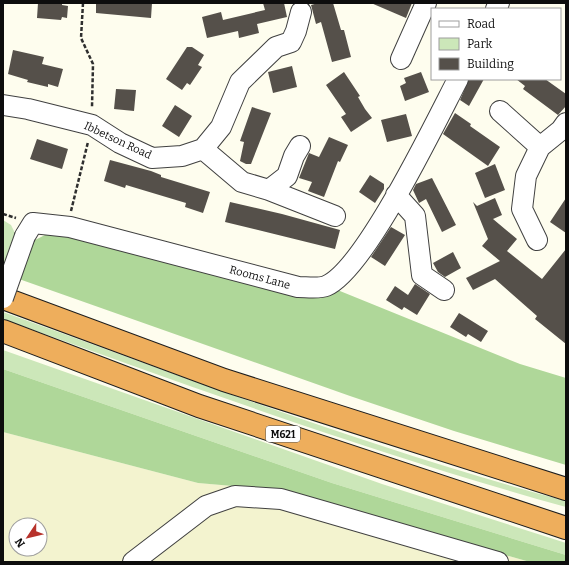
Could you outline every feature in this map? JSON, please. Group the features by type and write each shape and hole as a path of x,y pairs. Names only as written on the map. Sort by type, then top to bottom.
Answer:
{"highway":[{"path":"3,298 224,380 566,489"},
{"name":"M621","path":"3,332 199,406 566,528"}],"street":[{"path":"401,59 426,3"},
{"path":"301,12 296,31 291,42 276,47 240,82 221,127 203,149 242,182 269,190 335,216"},
{"name":"Rooms Lane","path":"3,298 25,236 33,223 70,227 298,286 325,287 339,278 363,250 396,195 457,80"},
{"name":"Ibbetson Road","path":"3,105 28,109 92,125 120,143 152,158 182,156 203,149"},
{"path":"500,111 540,147"},
{"path":"537,240 522,209 526,176 540,147 561,130 566,123"},
{"path":"269,190 287,176 294,156 300,146"},
{"path":"396,195 415,216 422,275 444,290"},
{"path":"132,562 206,506 235,496 281,499 498,562"}],"path":[{"path":"70,227 71,210 92,125 93,64 81,38 83,3"}],"green space":[{"path":"3,220 11,225 17,237 3,272"},
{"path":"51,232 335,289 520,364 566,378 566,465 454,431 350,396 19,279 31,242"},
{"path":"3,312 213,388 353,436 495,481 566,501 566,507 424,465 283,418 3,319"},
{"path":"3,350 382,484 566,543 566,555 332,483 3,369"},
{"path":"3,369 332,483 566,555 566,562 530,562 269,489 198,483 3,432"},
{"path":"3,432 198,483 269,489 530,562 3,562"}],"building":[{"path":"38,3 62,3 62,5 68,6 67,18 62,17 61,20 37,18"},
{"path":"96,3 152,3 151,18 96,13"},
{"path":"263,3 284,3 287,17 257,24 259,33 239,38 238,31 207,38 202,17 221,12 223,20 265,10"},
{"path":"318,3 333,3 341,30 344,30 351,57 332,62 321,22 316,24 311,5"},
{"path":"371,3 412,3 406,18"},
{"path":"187,47 192,47 204,55 198,65 202,67 190,85 187,83 182,90 166,79"},
{"path":"13,50 44,57 42,64 63,69 58,87 48,84 48,87 27,82 28,80 8,74"},
{"path":"292,66 297,87 273,93 268,72"},
{"path":"344,72 360,96 358,97 365,109 372,118 351,132 341,117 346,114 326,85"},
{"path":"421,72 429,92 405,101 400,86 406,83 404,78"},
{"path":"469,80 483,80 469,106 460,100"},
{"path":"517,80 546,80 566,94 566,106 558,115 523,89 525,86"},
{"path":"116,89 136,90 134,111 114,109"},
{"path":"175,105 192,116 179,137 162,126"},
{"path":"252,107 271,113 251,164 246,164 240,161 244,142 240,141"},
{"path":"455,113 471,124 470,126 500,147 488,166 443,134"},
{"path":"406,114 412,136 387,142 381,120"},
{"path":"329,137 348,145 340,162 338,161 324,197 308,191 312,182 299,178 309,153 319,157"},
{"path":"37,139 68,149 62,169 30,159"},
{"path":"110,160 151,171 161,175 161,177 210,192 203,213 185,207 186,203 126,185 125,188 104,181"},
{"path":"495,164 505,190 485,198 475,173"},
{"path":"370,175 384,184 384,189 375,203 359,192"},
{"path":"432,178 456,225 442,232 426,199 419,203 413,190 416,184"},
{"path":"495,198 502,215 493,219 517,239 507,251 542,279 566,249 566,344 535,319 537,316 495,279 473,290 466,278 500,261 482,246 488,239 473,202 477,206"},
{"path":"566,198 566,233 550,222"},
{"path":"230,202 340,230 335,249 225,222"},
{"path":"391,227 405,235 385,266 371,257"},
{"path":"453,252 461,268 445,277 438,272 433,263"},
{"path":"415,284 430,294 417,315 404,307 402,310 386,300 395,286 408,295"},
{"path":"459,313 488,331 481,342 468,334 466,337 450,327"}]}
